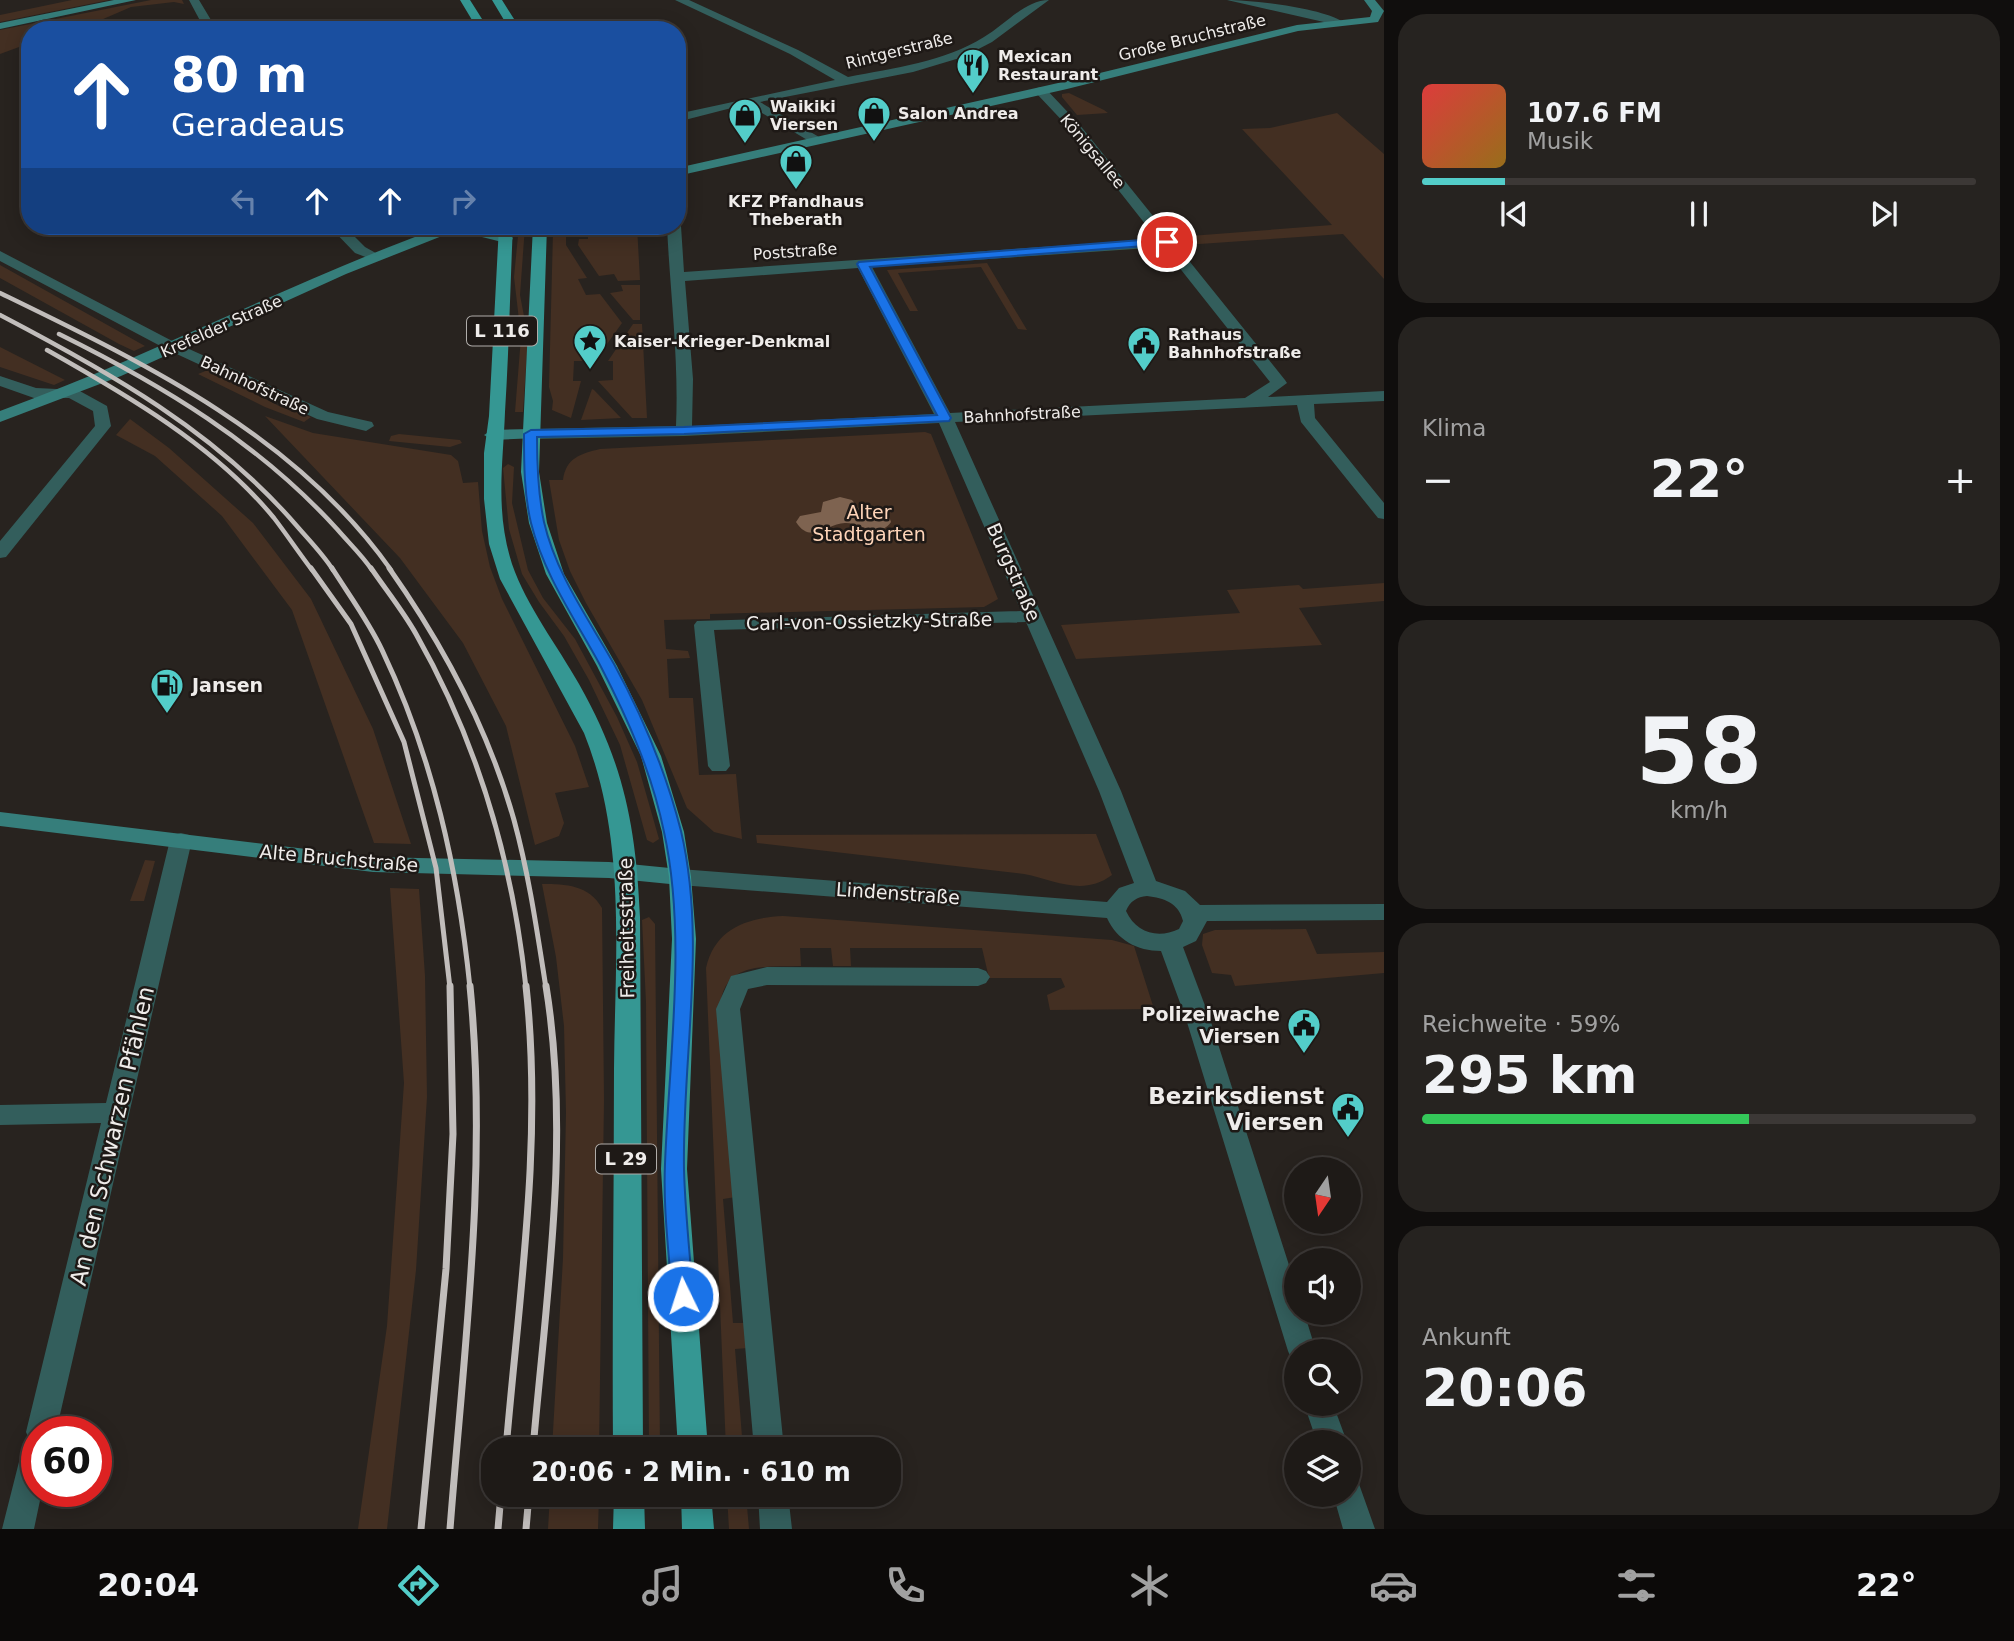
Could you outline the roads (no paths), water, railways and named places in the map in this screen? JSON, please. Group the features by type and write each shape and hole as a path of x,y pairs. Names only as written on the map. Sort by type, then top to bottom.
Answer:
{"main road":[{"path":"25,21 131,0"},
{"path":"465,0 478,21"},
{"path":"497,0 510,21"},
{"name":"Große Bruchstraße","path":"686,170 1041,91 1234,46 1297,28 1337,22 1381,22 1373,3"},
{"path":"0,26 21,22"},
{"name":"Krefelder Straße","path":"0,417 72,393 376,257 432,235"},
{"name":"Freiheitsstraße","path":"506,235 497,416 492,435 491,473 496,526 508,577 555,655 593,729 614,785 628,869 625,1215 628,1437"},
{"name":"L 116","path":"540,235 530,472 538,523 555,574 607,666 652,756 673,832 680,877"},
{"name":"Bahnhofstraße","path":"492,435 531,434"},
{"name":"Alte Bruchstraße","path":"0,819 332,861 401,866 571,866 628,869 680,877"},
{"name":"L 29","path":"680,877 684,939 674,1169 692,1437"},
{"path":"629,1507 629,1529"},
{"path":"697,1507 698,1529"}],"street":[{"path":"194,0 206,21"},
{"path":"680,0 794,52 846,82"},
{"name":"Rintgerstraße","path":"686,116 959,55 988,40 1044,0"},
{"path":"1232,0 1337,22"},
{"name":"Königsallee","path":"1041,91 1075,127 1279,383 1251,401"},
{"path":"748,100 814,140"},
{"path":"345,235 360,250 376,257"},
{"path":"674,235 684,347 684,431"},
{"name":"Poststraße","path":"676,277 1167,242"},
{"name":"Bahnhofstraße","path":"0,255 173,347 323,415 366,426"},
{"name":"Burgstraße","path":"863,264 945,418 1110,791 1147,888"},
{"path":"0,381 34,393 72,393 102,409 103,426 0,553"},
{"name":"Bahnhofstraße","path":"531,434 684,431 1384,396"},
{"path":"1305,401 1307,419 1384,514"},
{"name":"Carl-von-Ossietzky-Straße","path":"719,765 704,625 1034,616"},
{"name":"An den Schwarzen Pfählen","path":"45,1416 181,840"},
{"name":"Lindenstraße","path":"680,877 1115,911"},
{"path":"1147,888 1170,892 1181,898 1194,913 1194,929 1188,935 1170,943 1157,943 1133,935 1124,928 1115,911 1124,895 1147,888"},
{"path":"1194,913 1384,912"},
{"path":"1170,943 1198,1019 1298,1339"},
{"path":"768,1437 728,1009 739,982 766,976 978,977"},
{"path":"0,1115 118,1113"},
{"path":"18,1529 23,1507"},
{"path":"774,1507 776,1529"},
{"path":"1352,1507 1359,1529"}],"railway":[{"path":"0,293 162,376 264,441 310,480 353,522 391,570"},
{"path":"0,315 120,382 195,432 264,491 333,570"},
{"path":"59,334 172,395 242,443 307,498 372,570"},
{"path":"47,350 138,404 225,468 274,518 312,570"},
{"path":"311,568 351,624 404,742 436,868 450,988"},
{"path":"332,568 377,640 416,731 441,815 450,857 470,988"},
{"path":"371,568 416,634 458,718 475,761 502,850 526,988"},
{"path":"389,568 446,658 478,720 491,753 519,841 546,988"},
{"path":"421,1529 446,1269 453,1134 450,986"},
{"path":"450,1529 475,1190 475,1054 470,986"},
{"path":"507,1437 531,1160 531,1044 526,986"},
{"path":"534,1437 554,1218 556,1159 553,1044 546,986"},
{"path":"498,1529 500,1507"},
{"path":"526,1529 528,1507"}],"place":[{"name":"Mexican Restaurant","path":"973,95"},
{"name":"Salon Andrea","path":"874,143"},
{"name":"Waikiki Viersen","path":"745,145"},
{"name":"KFZ Pfandhaus Theberath","path":"796,191"},
{"name":"Kaiser-Krieger-Denkmal","path":"590,371"},
{"name":"Rathaus Bahnhofstraße","path":"1144,373"},
{"name":"Jansen","path":"167,715"},
{"name":"Polizeiwache Viersen","path":"1304,1055"},
{"name":"Bezirksdienst Viersen","path":"1348,1139"}],"park label":[{"name":"Alter Stadtgarten","path":"869,523"}]}
